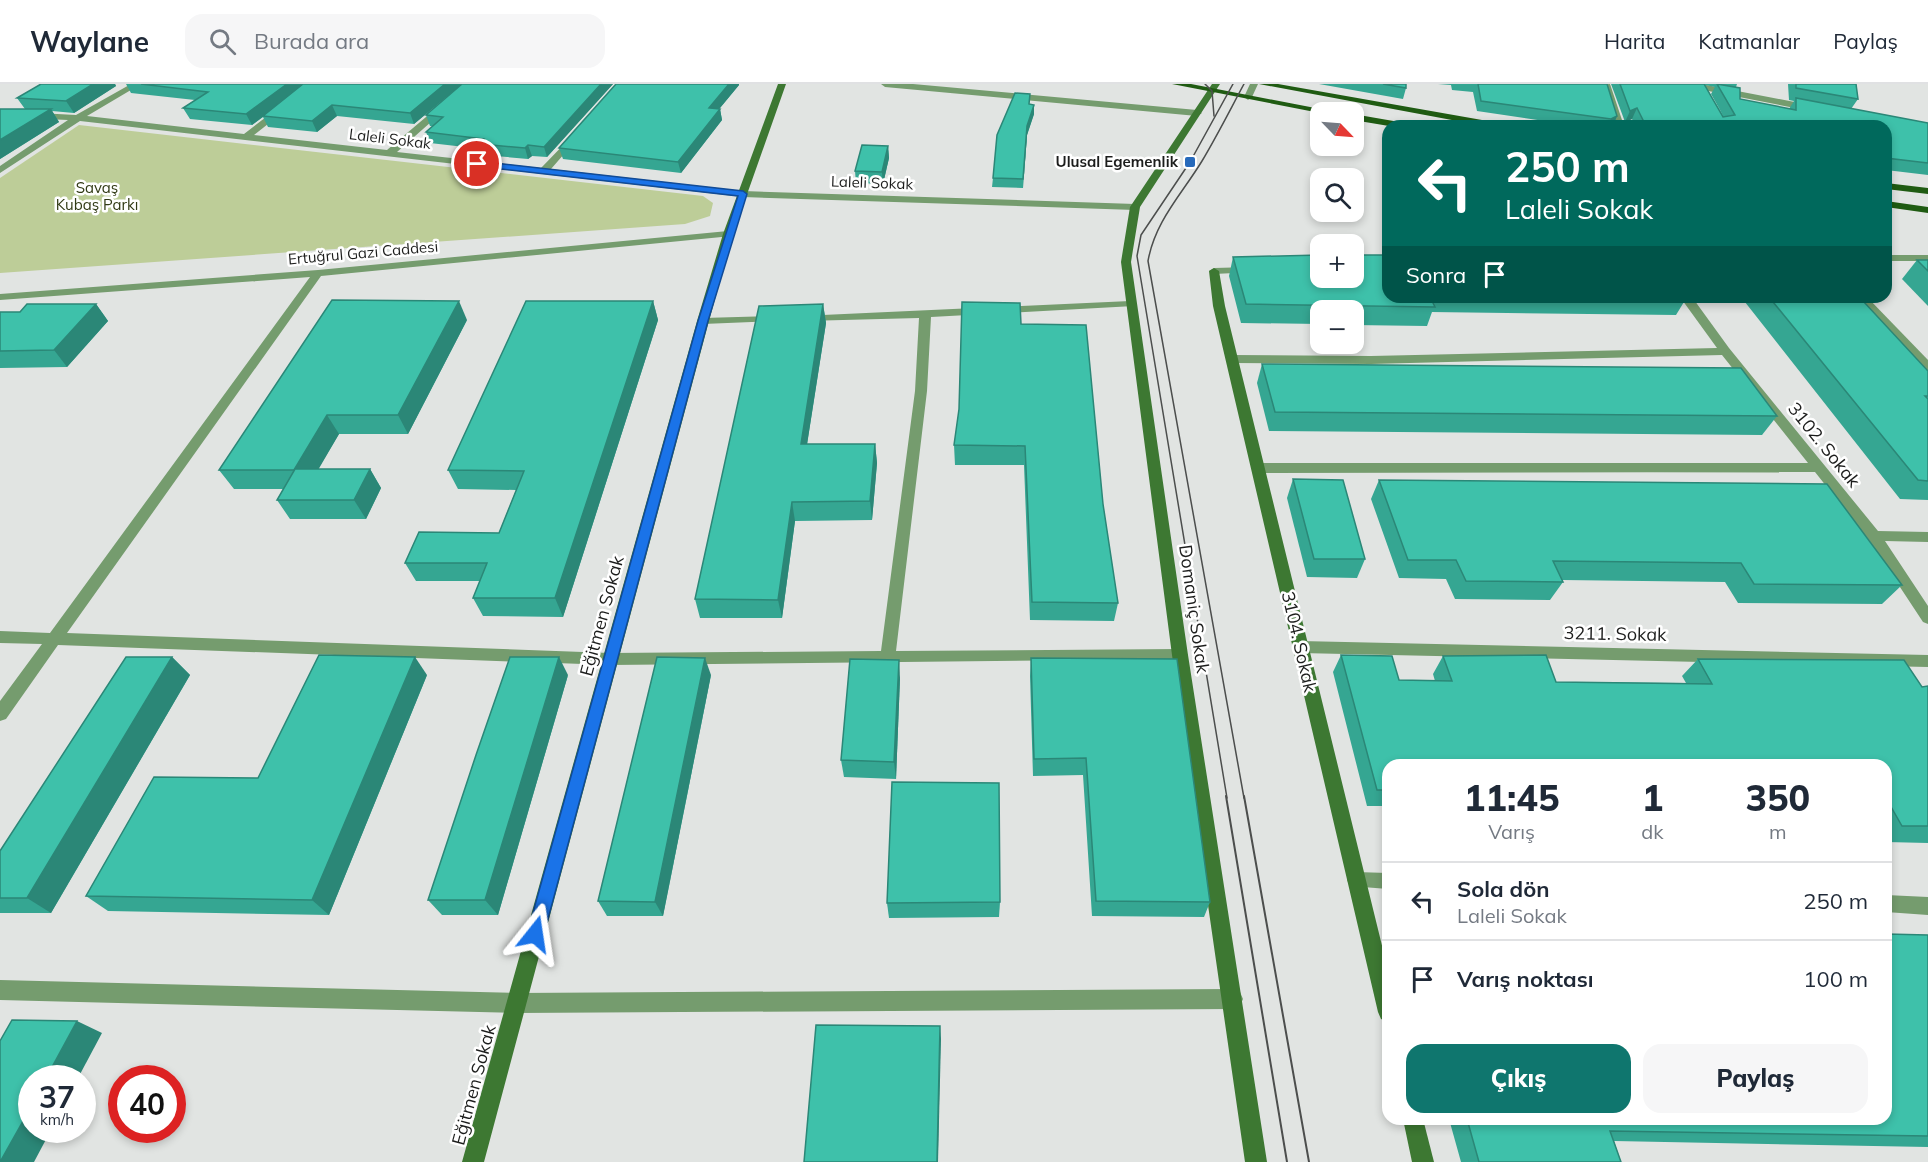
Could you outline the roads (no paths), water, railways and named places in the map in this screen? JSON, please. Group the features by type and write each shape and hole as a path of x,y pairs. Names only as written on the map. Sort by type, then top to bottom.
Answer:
{"main road":[{"path":"1176,84 1214,87 1248,98 1310,108"},
{"path":"1263,84 1465,120"},
{"path":"1364,119 1382,122"},
{"path":"1892,187 1928,191"},
{"path":"1892,205 1927,210"}],"street":[{"path":"0,171 78,118 137,84"},
{"path":"246,137 315,84"},
{"path":"389,154 470,84"},
{"name":"Eğitmen Sokak","path":"473,1162 703,321 728,234 782,84"},
{"path":"885,84 1197,113"},
{"path":"1248,98 1254,84"},
{"path":"1699,86 1706,97"},
{"path":"1699,86 1817,110"},
{"name":"Domaniç Sokak","path":"1214,87 1135,207 1126,262 1180,655 1257,1162"},
{"path":"1604,87 1617,120"},
{"name":"Laleli Sokak","path":"0,114 78,118 743,194 1135,207"},
{"path":"544,171 583,127"},
{"name":"Ertuğrul Gazi Caddesi","path":"0,297 318,273 728,234"},
{"path":"1892,258 1928,258"},
{"name":"3104. Sokak","path":"1261,270 1214,271 1216,291 1382,987"},
{"path":"0,714 318,273"},
{"name":"3102. Sokak","path":"1690,303 1725,351 1874,536 1928,618"},
{"path":"1867,303 1928,368"},
{"path":"703,321 925,314 1130,304"},
{"path":"888,656 921,391 925,314"},
{"path":"1232,359 1371,360 1725,351"},
{"path":"1258,468 1819,467"},
{"path":"1874,536 1928,537"},
{"path":"0,637 610,659 1180,655"},
{"name":"3211. Sokak","path":"1300,647 1928,661"},
{"path":"1356,880 1382,881"},
{"path":"1892,904 1928,906"},
{"path":"0,990 516,1003 1233,999"},
{"path":"1414,1125 1423,1162"}],"tram line":[{"path":"1205,84 1212,91 1214,116"},
{"path":"1227,798 1137,256 1141,235 1190,162 1233,84"},
{"path":"1244,84 1202,161 1163,220 1148,261 1244,798"},
{"path":"1226,796 1287,1162"},
{"path":"1244,796 1309,1162"}],"place":[{"name":"Ulusal Egemenlik","path":"1190,162"}],"park label":[{"name":"Savaş Kubaş Parkı","path":"97,196"}]}
